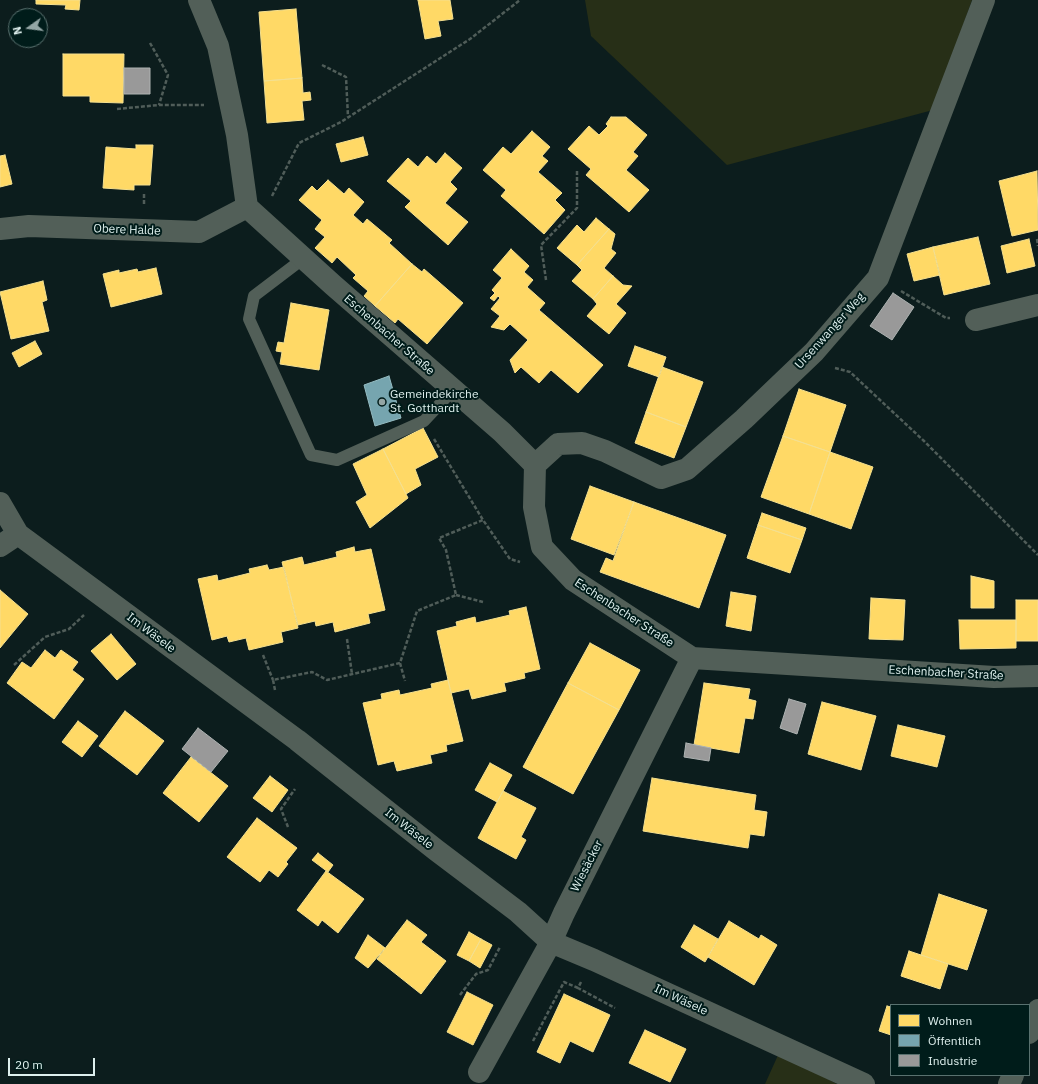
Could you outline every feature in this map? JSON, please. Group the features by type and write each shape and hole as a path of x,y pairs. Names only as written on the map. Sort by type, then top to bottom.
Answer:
{"street":[{"path":"199,0 218,46 237,134 251,211"},
{"name":"Ursenwanger Weg","path":"535,465 558,444 582,443 605,451 661,478 687,469 744,419 805,360 878,278 984,0"},
{"name":"Obere Halde","path":"0,229 29,226 199,232 251,211"},
{"name":"Eschenbacher Straße","path":"251,211 502,432 535,465 534,507 542,547 573,580 692,658 994,677 1038,676"},
{"path":"976,320 1038,305"},
{"name":"Im Wäsele","path":"0,503 18,534 283,730 518,912 551,942 594,960 864,1084"},
{"path":"0,546 18,534"},
{"name":"Wiesäcker","path":"479,1072 551,942 564,913 692,658"},
{"path":"1030,1030 1038,1010"}],"lane":[{"path":"304,258 254,296 249,319 311,455 337,460 424,421 453,390"}],"path":[{"path":"251,211 272,197 299,143 348,117 470,39 520,0"},
{"path":"150,43 168,75 159,105"},
{"path":"322,65 346,77 348,117"},
{"path":"117,108 159,105 230,105"},
{"path":"546,280 541,245 577,208 577,170"},
{"path":"1037,239 1038,246"},
{"path":"878,278 946,318 976,320"},
{"path":"805,360 850,372 924,441 1038,554"},
{"path":"424,421 483,520 510,559 524,564"},
{"path":"456,595 446,550 439,538 483,520"},
{"path":"406,681 400,663 417,611 456,595 483,602"},
{"path":"14,665 45,637 69,629 103,597"},
{"path":"347,639 352,674"},
{"path":"263,655 273,680 283,730"},
{"path":"273,680 312,672 327,680 400,663"},
{"path":"288,827 281,809 296,789"},
{"path":"460,994 476,974 488,970 500,947"},
{"path":"533,1041 564,982 578,988"}],"green space":[{"path":"585,0 972,0 933,110 727,165 591,36"},
{"path":"779,1053 837,1084 765,1084"}],"building: Wohnen":[{"path":"36,0 80,0 79,10 65,9 66,5 36,4"},
{"path":"418,0 450,0 453,19 438,21 441,36 425,39"},
{"path":"296,9 302,78 264,81 259,12"},
{"path":"63,54 124,54 123,103 90,102 90,96 63,96"},
{"path":"302,78 303,93 310,92 311,100 302,101 304,120 267,123 264,81"},
{"path":"611,117 626,117 647,135 633,152 638,156 626,170 649,190 629,212 586,175 591,169 568,149 589,126 599,135 608,126 606,124"},
{"path":"532,131 550,147 542,156 548,161 538,172 562,193 555,200 565,210 544,234 501,196 506,190 483,170 503,147 511,154"},
{"path":"363,137 368,155 341,162 336,144"},
{"path":"136,145 153,145 150,185 134,185 134,190 103,188 106,147 136,149"},
{"path":"445,153 462,168 450,182 457,189 445,203 468,222 448,245 405,207 411,201 387,181 408,158 418,167 427,156 436,164"},
{"path":"5,155 12,184 0,187 0,156"},
{"path":"1037,171 1038,230 1012,236 999,181"},
{"path":"328,180 344,194 349,188 364,202 353,215 363,224 367,219 392,240 389,243 412,264 375,306 364,296 368,291 353,278 356,275 337,257 332,263 315,248 325,237 315,229 322,220 299,200 312,186 317,191"},
{"path":"596,218 609,229 577,265 557,248 577,225 584,232"},
{"path":"609,229 615,234 611,249 616,253 604,268 613,276 593,299 572,281 582,270 577,265"},
{"path":"978,237 990,284 944,295 933,247"},
{"path":"1029,239 1035,266 1007,273 1001,246"},
{"path":"933,247 940,275 914,281 907,254"},
{"path":"511,249 529,266 524,272 533,280 527,287 545,303 539,310 603,365 578,393 551,370 539,383 521,367 515,373 510,360 528,340 510,324 504,330 491,327 500,316 491,309 500,298 498,296 494,301 490,298 495,293 492,290 502,278 493,270"},
{"path":"412,264 422,272 424,269 463,303 427,344 398,319 395,323 375,306"},
{"path":"156,268 162,294 111,307 103,274 119,270 119,273 137,269 138,272"},
{"path":"613,276 623,285 632,286 616,304 626,313 609,334 587,316 597,304 593,299"},
{"path":"43,281 47,300 42,302 49,331 11,339 0,292"},
{"path":"291,303 329,310 319,370 280,364 282,352 276,351 278,342 284,343"},
{"path":"35,341 42,354 19,367 12,353"},
{"path":"635,346 666,357 659,377 628,366"},
{"path":"662,367 703,382 686,427 646,412"},
{"path":"799,389 846,405 830,452 783,436"},
{"path":"646,412 686,427 674,458 635,443"},
{"path":"423,428 438,457 415,469 421,485 406,494 383,449"},
{"path":"783,436 830,452 809,514 761,497"},
{"path":"383,449 408,498 370,528 356,502 367,495 353,464"},
{"path":"830,452 873,467 851,529 809,514"},
{"path":"590,486 634,502 614,555 571,539"},
{"path":"634,502 726,535 699,608 600,572 606,558 613,561"},
{"path":"762,513 806,528 802,540 758,525"},
{"path":"758,525 802,540 790,573 747,558"},
{"path":"354,547 355,552 371,549 385,610 368,614 370,623 335,632 333,622 316,626 315,621 298,625 282,562 302,557 304,565 337,557 336,552"},
{"path":"267,565 269,570 284,567 298,628 281,632 283,642 249,650 246,638 229,642 227,636 212,640 198,579 217,575 218,581 250,573 249,569"},
{"path":"971,576 994,581 994,608 971,608"},
{"path":"0,590 28,614 0,648"},
{"path":"731,592 756,596 751,631 726,626"},
{"path":"871,598 905,600 903,640 869,639"},
{"path":"1016,600 1038,600 1038,641 1016,641"},
{"path":"526,607 540,669 524,673 525,678 504,683 506,691 472,699 469,689 451,693 437,631 457,626 456,622 475,617 476,623 510,615 509,611"},
{"path":"959,620 1016,620 1016,648 960,649"},
{"path":"111,634 136,664 117,680 91,651"},
{"path":"590,643 640,670 619,710 568,683"},
{"path":"45,650 55,658 61,650 78,662 72,670 84,679 54,719 7,683 22,662 31,668"},
{"path":"448,680 463,741 446,745 447,751 430,755 432,763 397,771 394,761 378,765 363,703 382,699 381,694 399,690 400,695 432,688 431,684"},
{"path":"568,683 619,710 573,794 523,767"},
{"path":"704,683 750,689 748,699 756,701 753,719 745,718 739,753 694,745"},
{"path":"822,702 876,716 861,770 808,754"},
{"path":"125,711 164,741 137,775 99,746"},
{"path":"78,721 98,736 82,757 62,742"},
{"path":"898,725 945,736 937,767 891,756"},
{"path":"191,757 228,786 199,822 163,793"},
{"path":"490,763 512,775 497,802 475,790"},
{"path":"270,776 288,790 272,812 253,798"},
{"path":"652,778 756,795 754,810 767,812 764,836 750,834 748,848 643,831"},
{"path":"503,791 536,808 521,837 526,840 516,859 478,838"},
{"path":"257,818 297,848 286,862 288,864 278,877 269,870 260,882 227,857"},
{"path":"318,853 333,865 328,872 312,860"},
{"path":"326,871 364,899 338,933 322,920 318,926 297,910"},
{"path":"939,894 987,910 967,970 921,955"},
{"path":"407,920 427,935 421,942 446,961 421,994 377,959"},
{"path":"729,921 759,939 761,935 777,945 754,985 708,957"},
{"path":"694,925 718,939 705,962 681,947"},
{"path":"469,932 481,939 469,961 457,955"},
{"path":"368,935 385,948 368,968 355,958"},
{"path":"481,939 492,945 480,968 469,961"},
{"path":"909,951 948,964 940,989 901,976"},
{"path":"467,992 493,1005 473,1045 447,1032"},
{"path":"564,994 610,1015 593,1052 570,1041 560,1063 537,1052"},
{"path":"887,1006 890,1007 890,1035 879,1031"},
{"path":"645,1030 686,1049 670,1082 629,1063"}],"building: Öffentlich":[{"name":"Gemeindekirche St. Gotthardt","path":"389,376 401,418 375,426 364,385"}],"building: Industrie":[{"path":"124,68 150,68 150,94 124,94"},
{"path":"893,293 914,307 892,340 870,326"},
{"path":"789,699 806,704 797,734 780,728"},
{"path":"198,728 228,751 211,772 182,749"},
{"path":"686,743 711,748 709,761 684,757"}],"place":[{"name":"Gemeindekirche St. Gotthardt","path":"382,402"}]}
